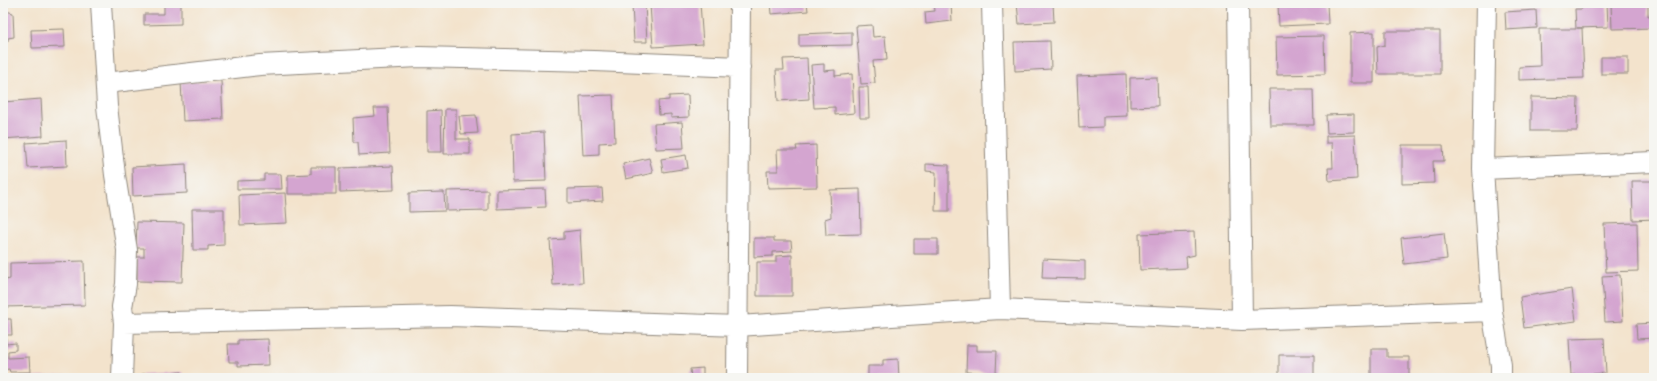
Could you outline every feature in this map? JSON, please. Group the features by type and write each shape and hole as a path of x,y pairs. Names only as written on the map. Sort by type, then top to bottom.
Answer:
{"street":[{"path":"101,3 107,106 114,167 128,250 126,284 122,307 124,323 122,378"},
{"path":"738,378 740,3"},
{"path":"992,3 1000,309"},
{"path":"1238,3 1242,320"},
{"path":"1486,3 1483,169 1492,311 1501,365 1501,378"},
{"path":"106,83 260,65 419,57 594,61 740,67"},
{"path":"1483,169 1654,162"},
{"path":"124,323 450,316 738,326 1000,309 1242,320 1492,311"}],"building":[{"path":"3,3 6,11 13,13 14,37 8,38 8,41 3,41"},
{"path":"164,3 181,3 181,24 144,25 144,14 164,14"},
{"path":"700,3 703,44 653,47 650,5"},
{"path":"770,3 807,3 808,11 771,14"},
{"path":"934,3 951,3 952,21 926,24 925,12 935,11"},
{"path":"1017,3 1053,3 1054,22 1019,24"},
{"path":"1278,3 1327,3 1328,24 1279,26"},
{"path":"1582,3 1607,3 1608,27 1577,28 1582,28 1584,78 1519,80 1519,67 1540,66 1539,29 1576,29 1575,9 1582,9"},
{"path":"1611,3 1648,3 1648,16 1654,15 1654,28 1612,29"},
{"path":"645,4 647,42 634,42 632,5"},
{"path":"1536,10 1537,28 1506,30 1505,12"},
{"path":"872,25 873,37 885,36 887,60 873,61 875,83 861,84 856,26"},
{"path":"64,29 65,47 32,48 31,30"},
{"path":"1385,31 1440,31 1440,74 1378,74 1377,47 1385,45"},
{"path":"852,32 852,45 799,46 799,34"},
{"path":"1374,32 1374,83 1350,83 1350,33"},
{"path":"1324,36 1325,74 1277,75 1276,37"},
{"path":"1050,41 1051,69 1015,71 1014,42"},
{"path":"1601,57 1628,57 1628,74 1601,74"},
{"path":"807,58 809,99 778,101 776,70 784,70 783,59"},
{"path":"824,64 824,71 835,70 835,76 852,74 854,113 835,115 835,107 814,108 811,65"},
{"path":"1126,74 1127,116 1103,117 1103,127 1079,128 1077,76"},
{"path":"1157,77 1158,106 1130,107 1130,78"},
{"path":"221,81 223,119 183,121 181,82"},
{"path":"859,87 868,87 869,118 860,118"},
{"path":"1269,89 1313,89 1314,125 1270,125"},
{"path":"613,95 615,142 599,143 599,154 583,155 580,96"},
{"path":"688,95 689,117 671,118 671,114 659,115 658,101 669,100 669,96"},
{"path":"1531,97 1578,98 1577,131 1531,131"},
{"path":"41,99 43,136 3,139 3,102"},
{"path":"374,108 388,108 390,153 359,155 358,142 354,142 353,118 375,116"},
{"path":"445,109 456,109 456,139 470,139 470,154 444,154"},
{"path":"441,110 442,152 427,152 427,111"},
{"path":"1354,114 1354,132 1327,133 1326,115"},
{"path":"476,115 478,133 461,134 459,116"},
{"path":"682,122 684,148 656,149 654,124"},
{"path":"544,132 546,181 513,182 512,134"},
{"path":"1355,135 1357,179 1329,181 1328,168 1333,168 1332,143 1326,143 1326,136"},
{"path":"66,140 67,166 28,168 26,143"},
{"path":"816,145 817,187 768,188 767,171 778,171 777,150 797,150 796,146"},
{"path":"1402,145 1443,145 1444,161 1433,161 1434,183 1402,184"},
{"path":"686,155 688,168 663,172 661,159"},
{"path":"649,158 653,173 626,179 623,164"},
{"path":"186,164 187,193 133,196 132,167"},
{"path":"926,164 949,165 949,211 935,211 936,172 926,171"},
{"path":"393,166 394,190 340,192 340,168"},
{"path":"311,167 336,167 336,194 288,194 288,175 311,174"},
{"path":"264,174 281,174 282,189 237,189 237,181 264,180"},
{"path":"1632,181 1654,181 1654,219 1633,220"},
{"path":"602,188 603,201 568,203 568,189"},
{"path":"545,189 546,207 497,209 497,190"},
{"path":"860,189 861,234 826,235 825,219 831,217 830,190"},
{"path":"488,190 488,210 447,211 447,191"},
{"path":"444,192 445,211 409,212 409,193"},
{"path":"285,193 287,223 240,225 239,195"},
{"path":"192,209 224,209 224,245 208,246 208,250 193,250"},
{"path":"137,222 184,223 182,282 137,281 137,257 144,257 144,248 136,248"},
{"path":"1637,223 1638,271 1606,272 1604,224"},
{"path":"580,230 583,283 553,285 550,240 564,239 564,232"},
{"path":"1194,232 1195,255 1186,257 1187,268 1140,270 1139,234"},
{"path":"1444,233 1447,259 1404,264 1401,238"},
{"path":"754,238 774,238 774,241 791,241 792,251 773,252 773,256 754,257"},
{"path":"914,239 938,239 938,254 914,254"},
{"path":"792,255 792,296 757,296 757,262 776,262 776,256"},
{"path":"1043,259 1085,261 1085,279 1042,278"},
{"path":"84,261 85,305 3,307 3,262 6,262 6,280 10,279 10,263"},
{"path":"1620,275 1623,321 1605,322 1602,276"},
{"path":"1572,289 1576,321 1524,328 1520,297"},
{"path":"3,319 11,319 12,335 6,335 6,344 16,343 16,350 8,351 8,358 29,357 30,372 10,372 9,369 3,370"},
{"path":"1654,323 1654,338 1637,339 1636,324"},
{"path":"1604,338 1606,373 1571,375 1569,339"},
{"path":"268,339 269,365 238,366 238,362 229,362 228,344 238,344 238,340"},
{"path":"967,345 977,345 977,351 997,351 996,373 966,372"},
{"path":"1371,349 1387,349 1387,357 1409,357 1409,378 1371,378"},
{"path":"1279,355 1314,355 1314,378 1279,378"},
{"path":"898,359 899,378 868,378 868,366 883,366 883,360"},
{"path":"703,368 703,378 691,378 690,369"},
{"path":"182,372 183,378 142,378 142,374"},
{"path":"72,375 72,378 27,378 27,377"}]}
